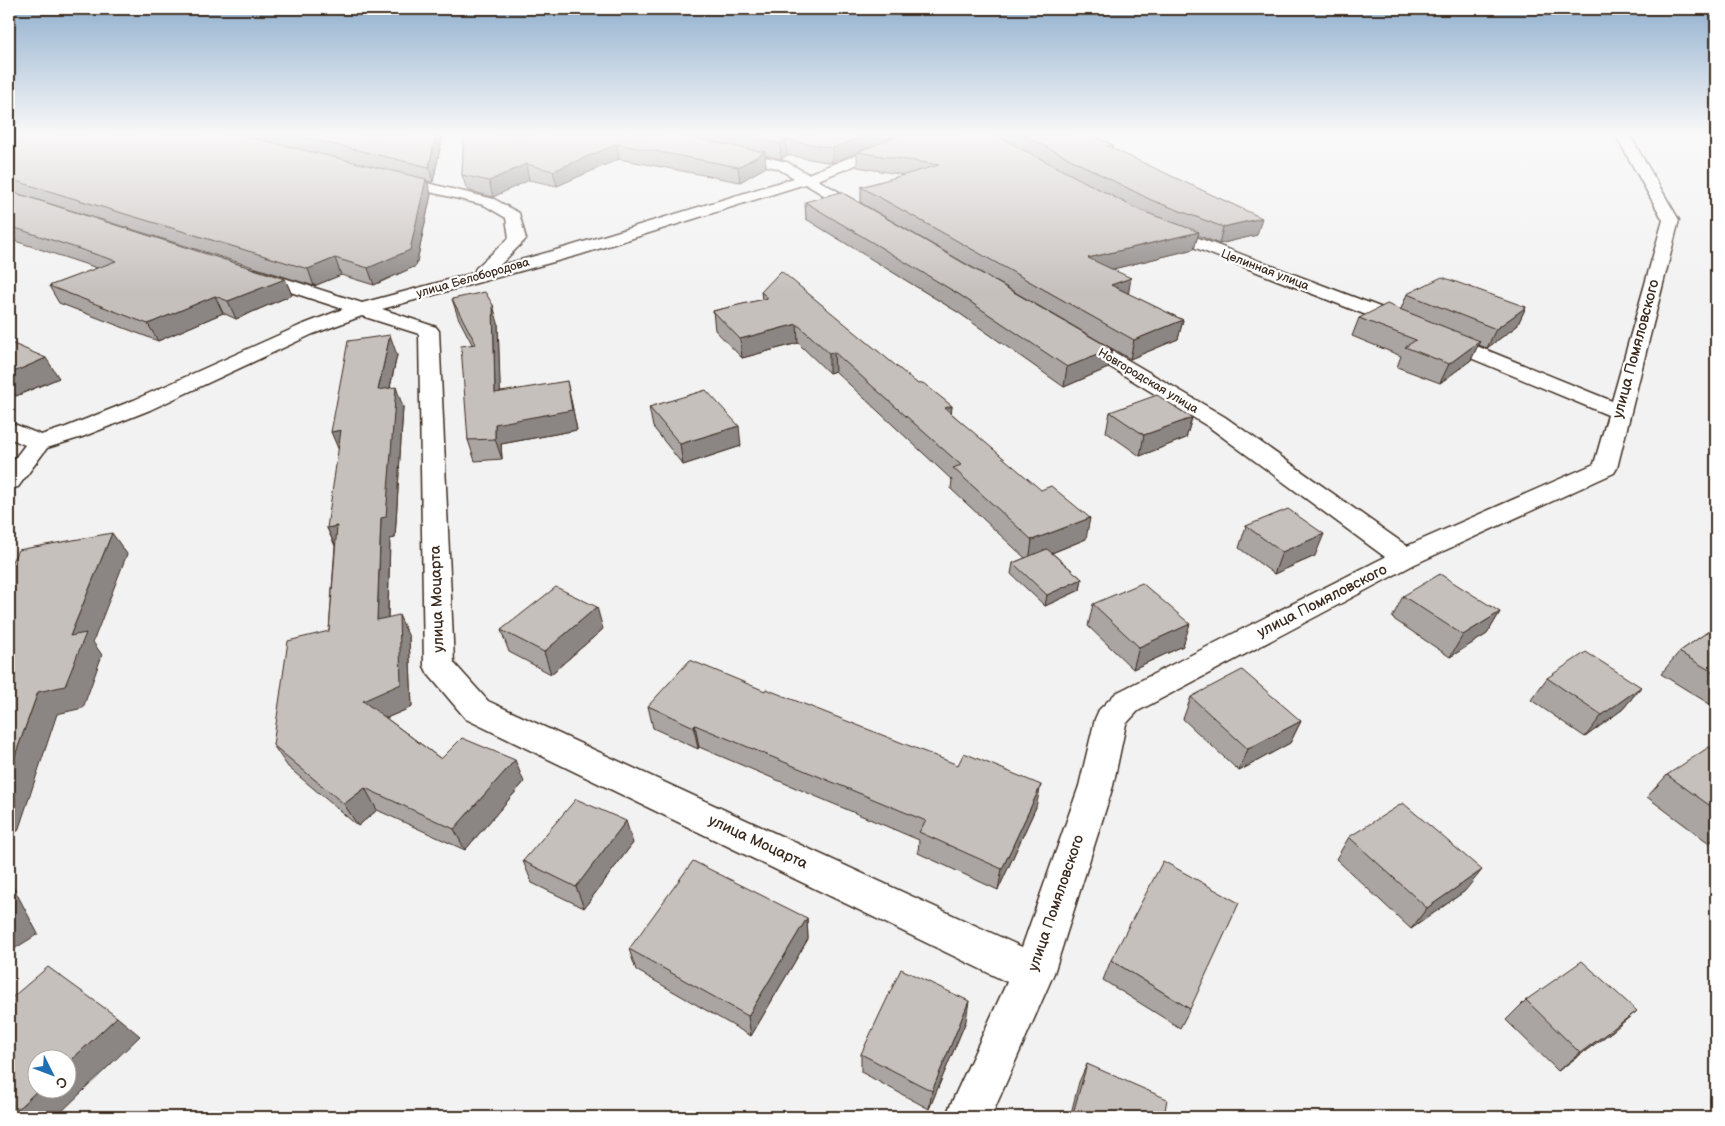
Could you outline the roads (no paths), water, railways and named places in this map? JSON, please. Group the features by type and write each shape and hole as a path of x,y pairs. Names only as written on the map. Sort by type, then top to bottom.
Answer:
{"street":[{"path":"426,187 489,202 513,216 518,239 497,260 476,276"},
{"name":"улица Белобородова","path":"39,443 74,432 142,405 306,330 362,309 476,276 573,251 782,187"},
{"path":"820,187 884,224"},
{"name":"улица Помяловского","path":"968,1117 1033,973 1096,786 1111,719 1127,702 1405,558 1604,468 1670,220 1651,187"},
{"name":"Целинная улица","path":"1150,225 1386,316 1619,412"},
{"name":"улица Моцарта","path":"232,268 429,331 439,666 477,710 1033,973"},
{"name":"Новгородская улица","path":"1064,330 1218,422 1405,558"},
{"path":"9,429 39,443 9,482"}]}
